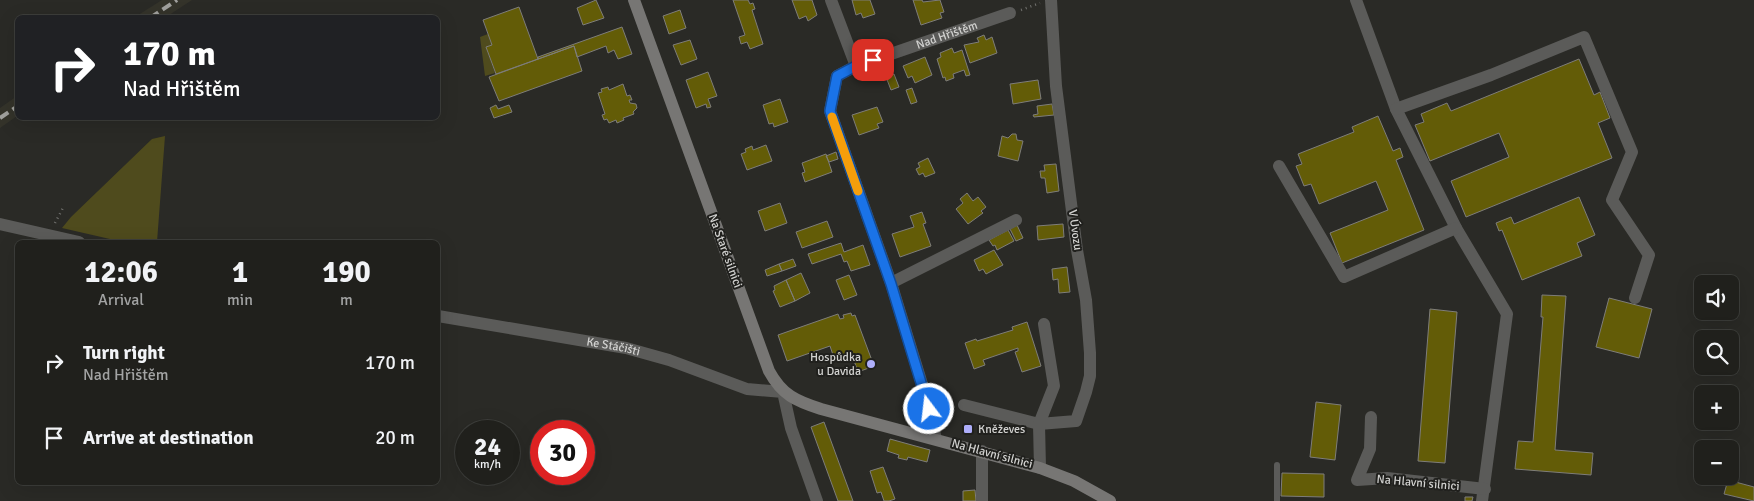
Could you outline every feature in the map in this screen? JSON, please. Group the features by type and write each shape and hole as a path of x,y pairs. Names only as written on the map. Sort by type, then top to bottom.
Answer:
{"street":[{"name":"Na Staré silnici","path":"634,0 769,371 783,392 791,428 817,501"},
{"path":"831,0 856,66"},
{"path":"1279,166 1344,277 1456,228 1396,109 1356,0"},
{"name":"V Úvozu","path":"1039,424 1076,421 1090,376 1086,300 1077,250 1046,1"},
{"name":"Nad Hřištěm","path":"936,439 925,394 891,284 830,111 837,76 856,66 1010,13"},
{"path":"1396,109 1491,75 1584,37 1632,152 1612,200 1649,255 1635,298"},
{"path":"891,284 1016,220"},
{"path":"0,224 69,240"},
{"name":"Na Hlavní silnici","path":"1371,417 1370,449 1357,480 1387,478 1484,495 1507,314 1456,228"},
{"name":"Ke Stáčišti","path":"440,316 626,348 668,360 747,389 783,392"},
{"path":"1040,468 1039,424 1054,386 1044,324"},
{"name":"Na Hlavní silnici","path":"783,392 805,404 1040,468 1074,481 1105,499"},
{"path":"964,405 1039,424"},
{"path":"982,451 982,501"}],"lane":[{"path":"1277,465 1277,501"}],"path":[{"path":"1010,13 1046,1"},
{"path":"48,236 64,206"}],"shaded area":[{"path":"162,0 192,0 169,15 138,15"},
{"path":"488,34 492,45 486,47 495,73 485,76 480,37"},
{"path":"15,97 15,117 0,128 0,108"},
{"path":"165,136 157,240 114,240 62,228 71,217 152,139"}],"building":[{"path":"596,0 604,18 583,25 577,8"},
{"path":"733,0 748,0 750,4 753,3 755,9 752,10 763,44 750,49 747,42 741,44 739,37 745,35"},
{"path":"792,0 812,0 817,15 808,21 806,16 799,19"},
{"path":"852,0 870,0 875,14 863,18 861,13 856,15"},
{"path":"913,0 922,0 923,2 940,0 944,12 940,13 942,18 921,25"},
{"path":"519,7 538,59 496,74 486,47 492,45 483,20"},
{"path":"680,10 686,28 669,34 663,16"},
{"path":"622,27 632,54 618,59 614,50 608,53 606,46 577,57 574,46 538,59 538,57"},
{"path":"984,35 986,40 992,37 997,53 970,63 964,45 979,42 977,38"},
{"path":"690,40 697,59 681,65 673,45"},
{"path":"574,46 582,71 499,101 489,77"},
{"path":"952,48 954,53 962,50 970,75 966,76 964,70 953,74 954,78 946,81 945,77 943,78 937,59 941,57 940,53"},
{"path":"925,57 932,75 915,83 912,76 908,78 903,66"},
{"path":"1579,59 1594,95 1600,92 1610,118 1598,123 1612,158 1466,217 1451,181 1509,157 1499,133 1430,161 1415,125 1424,122 1421,114 1447,103 1451,111"},
{"path":"708,72 717,96 708,99 711,107 707,108 706,104 696,108 686,80"},
{"path":"894,74 899,87 891,90 886,77"},
{"path":"1038,80 1041,99 1013,104 1010,84"},
{"path":"623,84 627,96 630,95 632,100 629,100 630,103 636,104 637,108 633,112 634,114 623,118 624,120 617,123 616,120 609,123 607,119 604,120 602,115 605,114 598,93 602,92 601,89 608,87 609,90"},
{"path":"912,88 917,102 911,104 906,90"},
{"path":"780,99 788,122 774,127 773,123 769,124 763,105"},
{"path":"1052,104 1054,115 1034,117 1033,115 1038,114 1037,106"},
{"path":"496,105 498,109 509,105 512,112 494,118 490,108"},
{"path":"877,107 883,122 877,124 879,128 859,135 852,115"},
{"path":"1378,116 1393,151 1400,148 1403,157 1396,160 1424,230 1342,263 1330,233 1388,210 1376,181 1319,204 1311,184 1304,186 1296,166 1302,164 1298,154 1354,132 1352,127"},
{"path":"1012,134 1016,134 1017,140 1023,141 1018,161 998,156 1002,136 1008,138"},
{"path":"766,145 772,161 747,170 741,154 746,152 745,149 752,146 753,150"},
{"path":"836,152 838,159 829,162 826,156"},
{"path":"826,154 832,172 805,182 802,173 805,172 802,163"},
{"path":"928,158 935,173 925,177 923,173 919,175 916,169 920,167 918,163"},
{"path":"1056,164 1059,191 1047,193 1045,178 1041,178 1040,171 1045,171 1044,165"},
{"path":"967,193 973,201 978,197 986,207 981,211 983,213 968,224 956,209 963,203 960,199"},
{"path":"1579,197 1595,235 1577,243 1582,256 1522,280 1502,230 1499,231 1496,223 1511,217 1514,224"},
{"path":"780,203 787,223 765,231 758,211"},
{"path":"922,212 926,223 923,224 931,246 900,257 892,234 914,227 910,216"},
{"path":"827,221 833,237 802,248 796,232"},
{"path":"1063,224 1064,237 1038,240 1037,226"},
{"path":"1017,225 1023,238 1016,241 1010,229"},
{"path":"1008,230 1014,241 997,250 995,245 993,246 989,240"},
{"path":"841,243 844,252 863,245 870,265 851,271 847,261 844,262 841,254 812,264 808,254"},
{"path":"994,250 1003,265 986,274 983,269 979,271 974,260"},
{"path":"793,259 796,266 782,271 779,264"},
{"path":"779,264 782,271 767,276 765,270"},
{"path":"1067,267 1070,292 1059,293 1058,279 1053,280 1052,269"},
{"path":"801,273 810,293 795,301 786,280"},
{"path":"849,275 857,295 844,300 836,280"},
{"path":"786,280 795,301 780,307 773,291 775,290 774,286"},
{"path":"1542,295 1566,296 1555,450 1593,453 1591,475 1515,469 1518,441 1533,442 1543,317 1541,317"},
{"path":"1609,298 1652,309 1639,358 1596,347"},
{"path":"1430,309 1457,312 1445,463 1418,461"},
{"path":"851,313 852,316 855,315 874,366 858,372 851,352 834,358 830,346 787,361 778,335 838,314 840,319 844,318 843,315"},
{"path":"1027,322 1041,366 1022,372 1015,352 1018,351 1018,348 983,360 985,365 974,369 965,343 1013,330 1012,327"},
{"path":"1316,402 1341,405 1335,460 1310,457"},
{"path":"824,422 853,501 838,501 811,427"},
{"path":"890,439 930,450 927,462 908,457 907,460 898,458 899,455 887,451"},
{"path":"883,467 895,499 889,501 884,501 881,492 877,493 870,471"},
{"path":"1282,473 1324,474 1324,497 1281,496"},
{"path":"1739,483 1754,487 1754,501 1724,494 1727,485 1739,485"},
{"path":"975,490 976,501 963,501 963,491"},
{"path":"1465,497 1473,497 1472,501 1465,501"}],"railway":[{"path":"154,15 177,0"},
{"path":"0,118 15,108"}],"slow traffic":[{"path":"832,117 858,191"}],"place":[{"name":"Hospůdka u Davida","path":"871,364"},
{"name":"Kněževes","path":"968,429"}],"route":[{"path":"873,60 837,76 830,111 891,284 929,409"}]}
